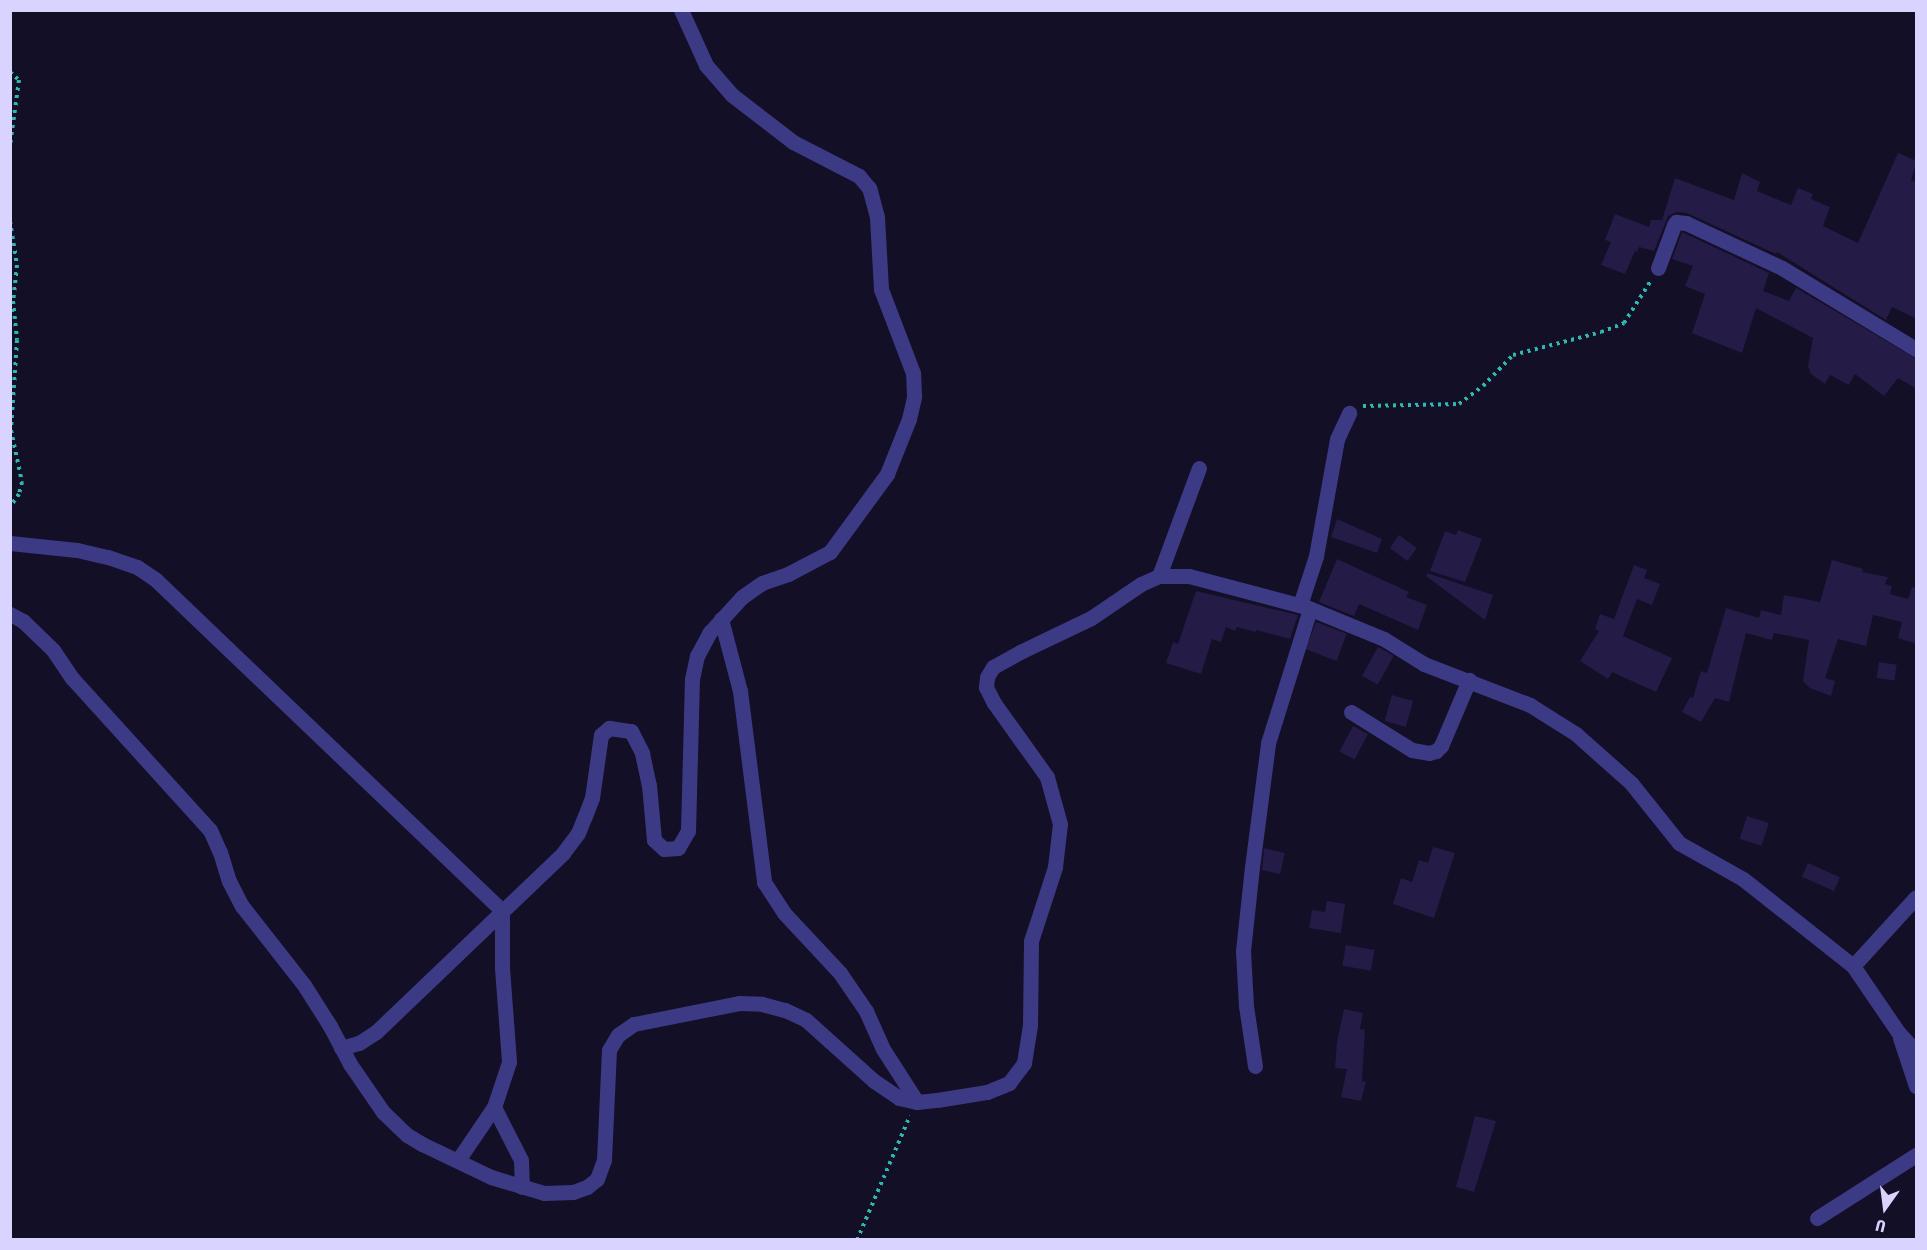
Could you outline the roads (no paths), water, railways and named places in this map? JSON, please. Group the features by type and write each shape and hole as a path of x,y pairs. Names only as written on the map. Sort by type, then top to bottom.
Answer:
{"street":[{"path":"341,1048 359,1043 376,1032 541,876 578,833 592,798 601,735 609,728 631,731 642,753 650,785 654,840 664,849 678,848 688,831 692,679 697,656 710,632 742,597 762,583 788,574 830,552 887,474 900,445 914,397 913,373 881,289 877,217 869,188 859,176 793,142 732,95 706,65 681,10"},
{"path":"1658,268 1674,225 1677,222 1686,223 1782,268 1917,349"},
{"path":"1254,1066 1246,1006 1243,951 1268,743 1305,607 1337,439 1349,413"},
{"path":"1159,576 1199,468"},
{"path":"10,543 77,550 108,557 136,567 156,579 502,911 502,968 510,1053 494,1107 458,1160"},
{"path":"10,614 23,621 53,650 72,678 210,830 229,881 242,906 304,985 341,1048 383,1112 407,1135 491,1177 544,1193 573,1192 587,1187 597,1179 604,1160 609,1050 618,1035 634,1024 739,1004 762,1004 785,1010 806,1020 820,1030 874,1081 899,1098 917,1102 987,1092 1009,1083 1024,1063 1030,1025 1031,941 1055,867 1060,824 1047,777 994,704 986,687 987,678 993,668 1011,657 1091,618 1142,584 1159,576 1189,576 1305,607 1384,639 1424,664 1530,705 1576,734 1631,783 1679,843 1743,879 1853,966 1898,1032 1917,1052"},
{"path":"721,619 740,691 764,882 784,913 840,973 866,1011 883,1049 917,1102"},
{"path":"1351,712 1412,750 1429,753 1441,746 1469,680"},
{"path":"1853,966 1917,897"},
{"path":"1898,1032 1917,1086"},
{"path":"494,1107 521,1160 522,1187"},
{"path":"1817,1218 1917,1155"}]}
